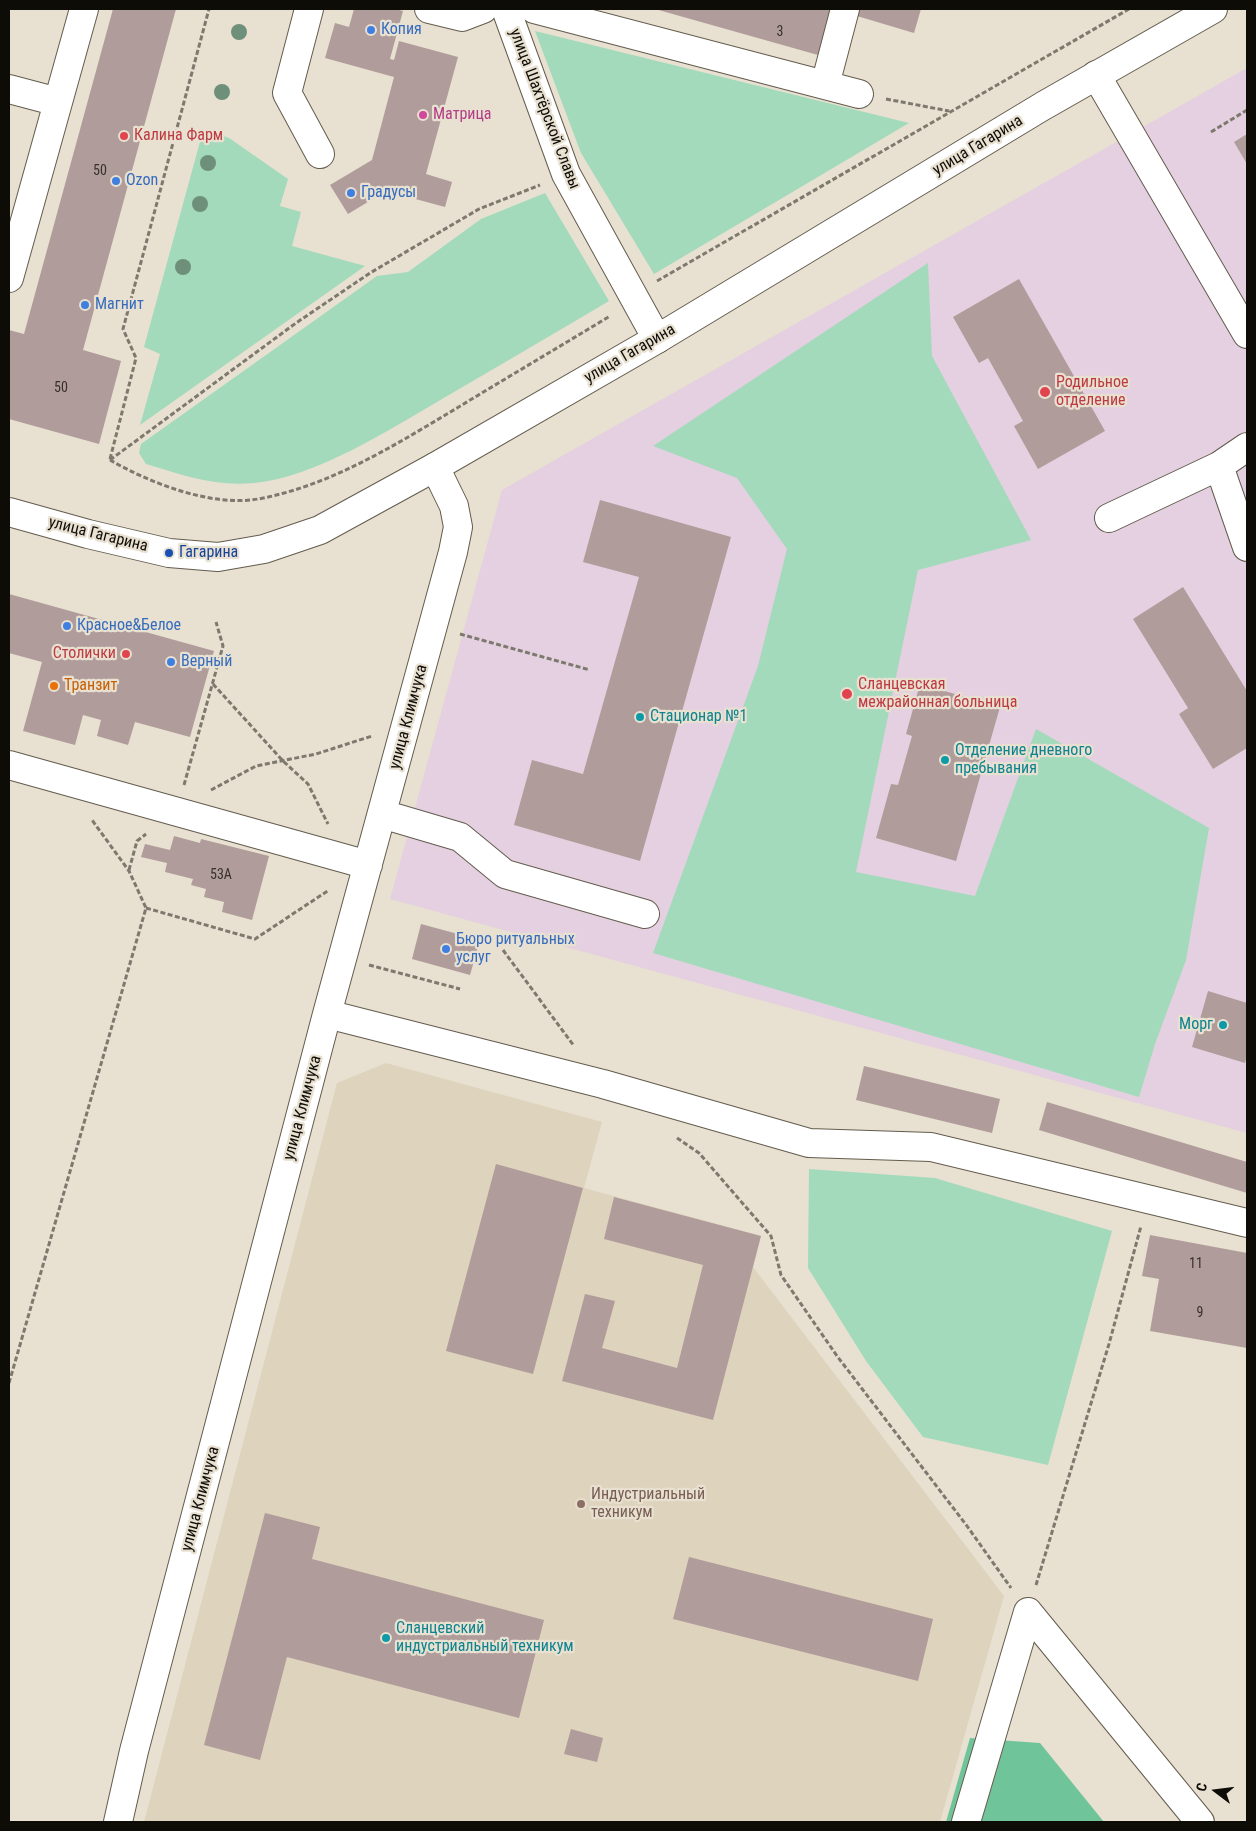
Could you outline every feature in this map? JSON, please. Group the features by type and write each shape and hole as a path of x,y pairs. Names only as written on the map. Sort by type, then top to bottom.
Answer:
{"street":[{"path":"9,278 84,9"},
{"path":"309,9 287,93 320,154"},
{"path":"429,9 462,17 483,9"},
{"name":"улица Шахтёрской Славы","path":"506,9 566,174 657,339"},
{"path":"534,9 859,94"},
{"path":"825,85 845,9"},
{"name":"улица Гагарина","path":"9,512 88,534 168,553 218,557 264,550 320,530 435,467 657,339 1096,76 1213,9"},
{"path":"1096,76 1206,242 1247,334"},
{"path":"9,89 58,102"},
{"path":"1109,518 1219,466 1247,447"},
{"path":"1219,466 1247,547"},
{"name":"улица Климчука","path":"118,1822 134,1751 327,1014 433,627 458,527 454,506 435,467"},
{"path":"9,765 368,865"},
{"path":"382,814 460,837 505,874 645,914"},
{"path":"327,1014 603,1084 809,1142 931,1147 1148,1201 1247,1223"},
{"path":"966,1822 1028,1612"},
{"path":"1028,1612 1200,1822"}],"path":[{"path":"209,9 123,329 136,358 110,460 288,329 370,273 479,209 566,174"},
{"path":"917,105 950,111"},
{"path":"1211,132 1247,110"},
{"path":"176,812 223,646 216,622"},
{"path":"433,627 590,670"},
{"path":"212,684 283,761 308,784 332,832"},
{"path":"129,871 137,841 196,798 256,766 283,761 406,726"},
{"path":"9,1384 146,908 129,871 91,818"},
{"path":"146,908 255,939 368,865"},
{"path":"503,950 603,1084"},
{"path":"342,958 460,989"},
{"path":"675,1136 699,1153 771,1236 780,1275 836,1356 967,1526 1028,1612"},
{"path":"1028,1612 1109,1344 1148,1201"}],"shaded area":[{"name":"Сланцевская межрайонная больница","path":"1247,68 1247,1133 390,899 502,490"},
{"name":"Индустриальный техникум","path":"386,1063 602,1122 584,1188 761,1236 753,1267 1004,1596 940,1822 144,1822 337,1083"}],"green space":[{"path":"535,31 909,123 654,274 581,153"},
{"path":"213,132 229,138 288,179 280,206 301,212 292,246 365,266 140,425 160,354 144,347 201,138"},
{"path":"545,193 609,301 376,438 302,472 278,479 240,484 213,482 146,464 139,453 141,444 377,276 408,272 481,219"},
{"path":"928,263 932,356 1031,540 918,570 856,872 975,896 1036,729 1209,828 1186,960 1155,1044 1139,1097 653,953 758,666 787,549 737,478 653,446"},
{"path":"809,1169 935,1178 1112,1231 1048,1465 923,1437 866,1361 808,1268"},
{"path":"970,1738 1040,1743 1104,1822 946,1822"}],"building":[{"path":"113,9 176,9 83,350 121,361 99,444 9,419 9,330 24,334"},
{"path":"354,9 395,9 403,11 390,59 394,60 399,41 458,57 426,174 452,182 445,207 386,191 348,214 330,185 372,160 394,77 325,58 335,23 349,27"},
{"path":"655,9 831,9 818,55"},
{"path":"859,9 921,9 914,33 857,16"},
{"path":"1247,134 1247,164 1234,142"},
{"name":"Родильное отделение","path":"1019,279 1105,431 1038,469 1014,426 1023,421 988,358 979,363 953,317"},
{"name":"Стационар №1","path":"600,500 731,537 640,861 514,825 532,760 583,774 639,577 583,562"},
{"path":"1183,587 1247,691 1247,748 1213,769 1179,714 1188,708 1133,619"},
{"path":"9,594 214,651 190,737 135,722 128,745 97,736 101,720 83,715 75,745 23,731 42,662 9,653"},
{"name":"Отделение дневного пребывания","path":"920,684 1000,707 956,861 876,838 891,784 898,785 912,736 906,734"},
{"path":"174,836 200,843 201,839 269,856 252,920 222,912 224,902 204,897 206,889 191,885 193,879 165,872 167,863 141,857 145,844 170,850"},
{"name":"Бюро ритуальных услуг","path":"421,924 480,940 470,975 412,959"},
{"name":"Морг","path":"1208,991 1247,1003 1247,1055 1245,1063 1192,1047"},
{"path":"864,1066 1000,1099 992,1133 856,1100"},
{"path":"1047,1102 1247,1162 1247,1193 1039,1130"},
{"path":"496,1164 583,1188 533,1374 446,1351"},
{"path":"614,1197 761,1236 713,1420 562,1381 585,1294 615,1301 602,1348 677,1368 703,1265 604,1239"},
{"path":"1150,1235 1247,1253 1247,1348 1150,1331 1159,1279 1142,1276"},
{"name":"Сланцевский индустриальный техникум","path":"265,1513 320,1527 312,1559 544,1620 519,1718 287,1657 260,1760 204,1745"},
{"path":"689,1557 933,1619 918,1681 673,1619"},
{"path":"571,1729 603,1738 597,1762 564,1754"}],"place":[{"name":"Копия","path":"371,30"},
{"name":"Матрица","path":"423,115"},
{"name":"Калина Фарм","path":"124,136"},
{"name":"Ozon","path":"116,181"},
{"name":"Градусы","path":"351,193"},
{"name":"Магнит","path":"85,305"},
{"name":"Родильное отделение","path":"1045,392"},
{"name":"Гагарина","path":"169,553"},
{"name":"Красное&Белое","path":"67,626"},
{"name":"Столички","path":"126,654"},
{"name":"Верный","path":"171,662"},
{"name":"Транзит","path":"54,686"},
{"name":"Сланцевская межрайонная больница","path":"847,694"},
{"name":"Стационар №1","path":"640,717"},
{"name":"Отделение дневного пребывания","path":"945,760"},
{"name":"Бюро ритуальных услуг","path":"446,949"},
{"name":"Морг","path":"1223,1025"},
{"name":"Индустриальный техникум","path":"581,1504"},
{"name":"Сланцевский индустриальный техникум","path":"386,1638"}]}
